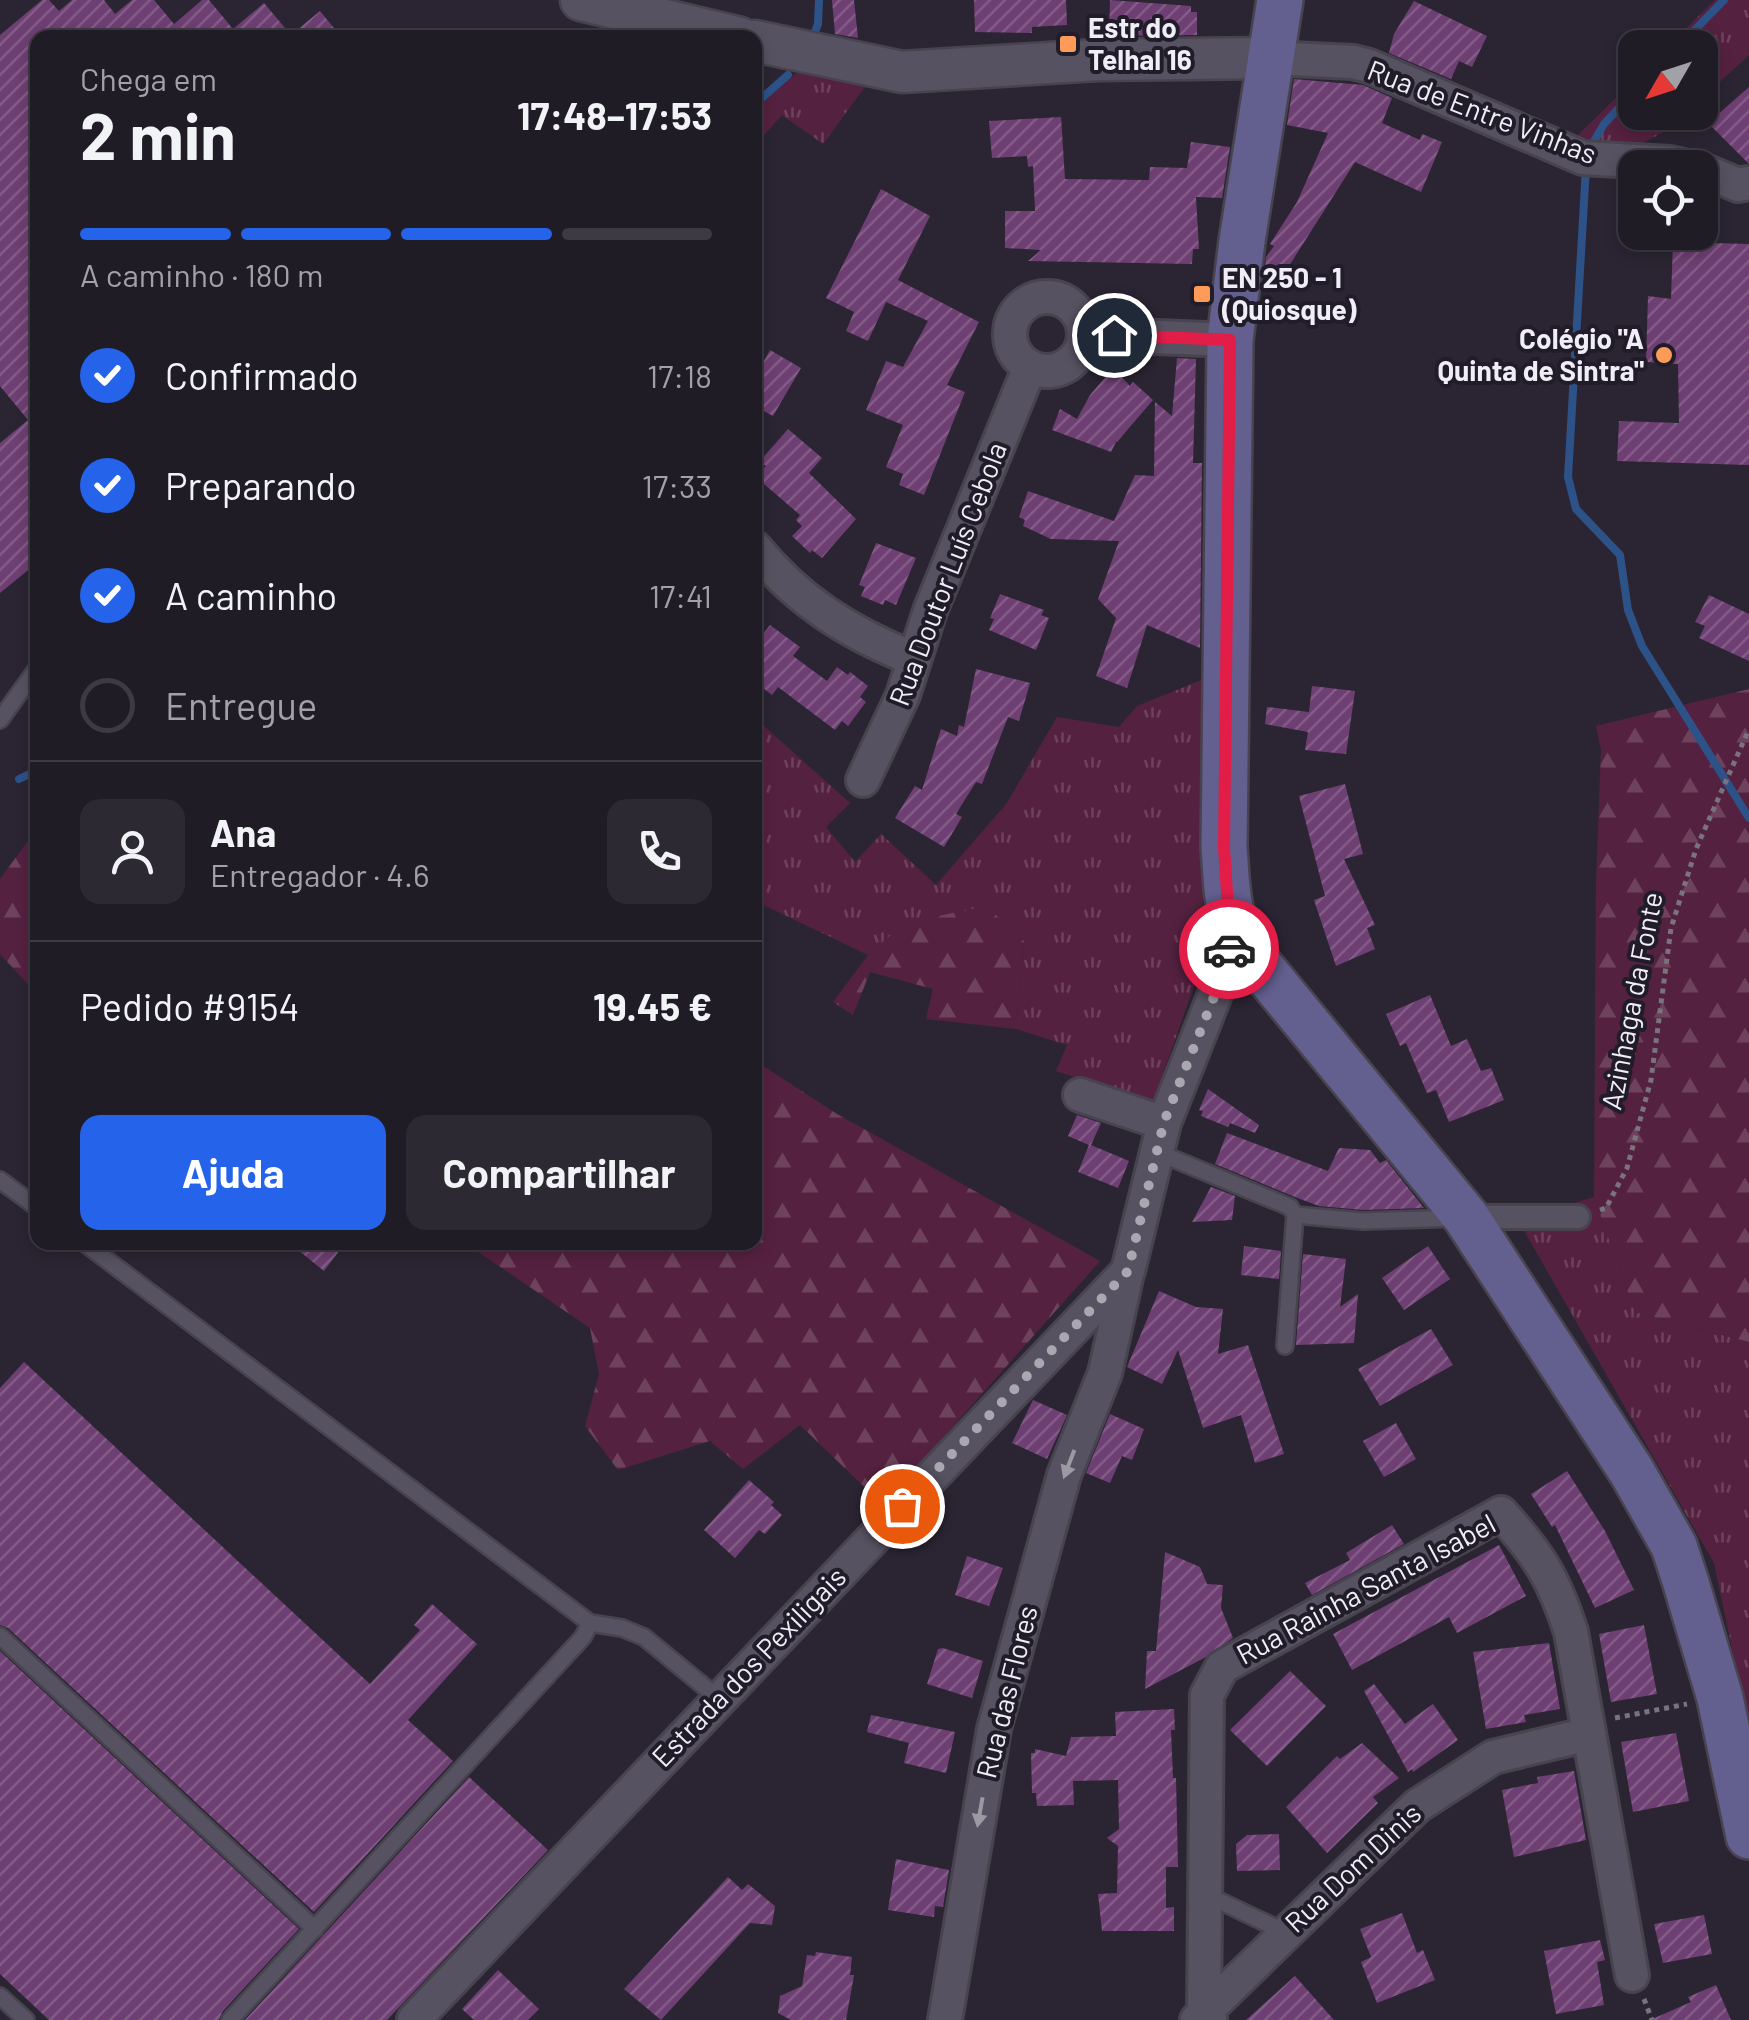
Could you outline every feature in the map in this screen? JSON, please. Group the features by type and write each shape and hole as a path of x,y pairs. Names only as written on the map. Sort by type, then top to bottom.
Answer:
{"main road":[{"path":"1276,28 1230,340 1224,848 1228,907 1235,930 1254,960 1466,1217 1632,1472 1674,1546 1720,1698 1749,1836"}],"street":[{"path":"581,0 712,30"},
{"path":"762,42 902,72 1098,60 1276,28"},
{"name":"Rua de Entre Vinhas","path":"1276,28 1595,161 1618,161"},
{"path":"1718,177 1738,184 1749,183"},
{"path":"1044,297 1067,303 1076,311 1084,334 1076,357 1066,365 1042,370 1030,367 1014,350 1010,327 1014,315 1032,300 1044,297"},
{"path":"1084,334 1230,340"},
{"name":"Rua Doutor Luís Cebola","path":"863,780 903,694 912,658 1030,367"},
{"path":"762,556 791,588 825,616 865,639 912,658"},
{"path":"1128,1271 1161,1138 1235,930"},
{"path":"1080,1094 1161,1138"},
{"path":"1466,1217 1578,1217"},
{"name":"Rua das Flores","path":"945,2020 994,1728 1064,1475 1105,1373 1128,1271"},
{"name":"Estrada dos Pexiligais","path":"414,2020 1128,1271"},
{"name":"Rua Rainha Santa Isabel","path":"1204,2018 1207,1695 1222,1667 1501,1513 1535,1550 1556,1587 1572,1632 1632,1975"},
{"name":"Rua Dom Dinis","path":"1204,2018 1284,1932 1417,1806 1493,1757 1588,1729"}],"lane":[{"path":"0,720 30,678"},
{"path":"1161,1138 1295,1214 1363,1222 1466,1217"},
{"path":"0,1180 30,1202"},
{"path":"1286,1346 1295,1214"},
{"path":"94,1250 590,1624 622,1628 644,1637 718,1698"},
{"path":"230,2020 583,1638 590,1624"},
{"path":"0,1636 314,1929"},
{"path":"1207,1895 1284,1932"},
{"path":"0,1996 26,2020"}],"path":[{"name":"Azinhaga da Fonte","path":"1578,1217 1606,1208 1627,1168 1651,1080 1671,928 1696,849 1749,730"},
{"path":"1588,1729 1720,1698"}],"green space":[{"path":"1715,0 1749,0 1749,55 1718,83 1718,30 1684,30"},
{"path":"811,60 870,80 823,144 782,115 762,137 762,104"},
{"path":"1618,96 1618,130 1665,130 1647,141 1624,145 1577,136"},
{"path":"1209,677 1201,966 1153,1102 1056,1071 1067,1045 1016,1029 1024,941 905,923 868,955 762,904 762,724 850,803 826,827 855,862 881,834 936,885 1007,803 1057,717 1119,727 1137,706"},
{"path":"1749,689 1749,1342 1635,1312 1594,1197 1601,750 1596,726"},
{"path":"30,838 30,986 0,954 0,879"},
{"path":"986,906 1024,941 1016,1029 926,1019 933,989 870,972 853,1015 833,1002 868,955 905,923"},
{"path":"762,1065 837,1114 1100,1261 883,1505 800,1425 743,1469 710,1441 618,1470 585,1426 599,1374 590,1328 475,1250 762,1250"},
{"path":"1594,1197 1635,1312 1749,1342 1749,1729 1714,1563 1518,1220"}],"building":[{"path":"42,0 49,0 59,11 72,0 104,0 115,14 132,0 154,0 174,24 202,0 209,0 233,29 264,3 287,30 30,30 30,569 0,593 0,443 28,420 0,386 0,35"},
{"path":"832,0 854,0 858,38 835,34"},
{"path":"974,0 1066,0 1067,25 1032,27 1032,33 975,32"},
{"path":"1110,0 1191,6 1191,12 1197,12 1197,35 1109,36"},
{"path":"1414,1 1487,36 1472,67 1459,61 1451,79 1389,53 1394,34"},
{"path":"320,11 335,30 297,30"},
{"path":"1294,79 1363,85 1392,98 1382,123 1420,140 1422,134 1442,142 1421,192 1355,162 1282,277 1265,268 1266,257 1274,246 1270,244 1297,202 1328,133 1287,125"},
{"path":"1749,87 1749,164 1715,130 1718,114"},
{"path":"1061,117 1065,179 1149,180 1150,167 1187,168 1191,142 1230,147 1222,198 1196,197 1199,249 1193,249 1192,264 1028,261 1041,250 1005,248 1005,211 1035,211 1033,166 1028,167 1027,156 992,158 989,121"},
{"path":"881,189 930,216 898,280 979,322 947,385 965,392 924,495 899,485 903,474 886,467 903,425 866,410 886,361 903,367 928,321 886,302 868,341 846,331 854,312 826,298"},
{"path":"1718,243 1749,244 1749,465 1617,461 1619,421 1679,423 1678,364 1646,362 1648,296 1671,299 1673,250 1718,250"},
{"path":"770,350 801,368 773,416 762,410 762,364"},
{"path":"1177,358 1196,359 1193,463 1202,463 1200,648 1147,625 1127,688 1096,676 1116,618 1098,599 1119,541 1051,539 1023,526 1025,520 1019,517 1028,491 1114,521 1135,475 1154,476 1155,402 1172,416"},
{"path":"1109,373 1116,378 1119,374 1130,386 1133,382 1153,400 1117,442 1112,440 1116,442 1111,452 1052,430 1060,409 1077,419 1090,395"},
{"path":"788,429 822,458 809,473 856,519 822,558 812,550 810,553 792,536 802,526 796,520 800,515 762,482 766,466 762,459"},
{"path":"876,543 916,558 896,605 885,600 883,605 861,596 865,587 859,585"},
{"path":"1000,594 1044,610 1041,615 1049,618 1036,650 989,630"},
{"path":"1709,595 1749,614 1749,661 1699,638 1705,626 1695,622"},
{"path":"770,625 800,647 793,656 827,681 837,667 868,686 860,697 866,702 848,726 842,721 835,730 778,687 772,695 762,687 762,635"},
{"path":"976,669 1030,683 1019,721 1008,717 982,784 976,782 956,814 962,817 944,847 895,818 915,786 922,790 941,729 957,736 959,725 964,727"},
{"path":"1312,686 1355,691 1346,754 1305,750 1308,732 1265,724 1267,707 1309,712"},
{"path":"1345,784 1363,854 1344,859 1375,925 1367,928 1375,949 1336,966 1314,900 1325,896 1299,796"},
{"path":"1430,995 1451,1046 1467,1039 1481,1071 1491,1068 1504,1100 1449,1122 1436,1090 1427,1093 1406,1043 1400,1046 1386,1014"},
{"path":"1208,1089 1259,1125 1255,1133 1201,1116 1203,1111 1199,1110"},
{"path":"1077,1115 1101,1123 1091,1145 1129,1161 1118,1188 1078,1172 1089,1145 1068,1136"},
{"path":"1227,1133 1328,1171 1339,1148 1370,1150 1380,1163 1386,1160 1424,1208 1363,1210 1319,1206 1295,1197 1215,1164"},
{"path":"1211,1187 1235,1196 1232,1220 1192,1222"},
{"path":"1244,1246 1281,1251 1279,1279 1241,1275"},
{"path":"1428,1246 1450,1279 1404,1310 1382,1278"},
{"path":"298,1250 340,1250 324,1271"},
{"path":"1303,1254 1346,1259 1340,1307 1358,1294 1354,1343 1296,1345"},
{"path":"1159,1291 1196,1307 1223,1309 1218,1354 1248,1345 1284,1454 1255,1463 1241,1415 1203,1428 1178,1350 1162,1384 1127,1367"},
{"path":"1431,1329 1453,1365 1380,1406 1358,1369"},
{"path":"24,1362 370,1684 420,1630 414,1625 432,1604 477,1644 408,1720 453,1761 314,1912 8,1628 0,1625 0,1388"},
{"path":"1033,1400 1067,1415 1047,1459 1012,1443"},
{"path":"1110,1414 1144,1429 1132,1460 1122,1456 1110,1483 1086,1473"},
{"path":"1396,1423 1416,1459 1384,1477 1363,1441"},
{"path":"1567,1471 1605,1531 1634,1590 1595,1608 1555,1525 1552,1527 1531,1494"},
{"path":"749,1480 774,1502 771,1505 782,1515 765,1534 759,1530 735,1558 704,1530"},
{"path":"1392,1525 1404,1544 1312,1595 1305,1583 1350,1560 1346,1553"},
{"path":"1499,1545 1526,1596 1457,1633 1449,1617 1352,1670 1333,1634"},
{"path":"1165,1552 1200,1567 1207,1584 1223,1585 1221,1608 1233,1638 1145,1689 1147,1651 1156,1651"},
{"path":"967,1556 1003,1568 989,1606 955,1595"},
{"path":"1644,1625 1657,1694 1611,1702 1599,1634"},
{"path":"1549,1643 1560,1709 1524,1715 1526,1722 1486,1729 1473,1652"},
{"path":"938,1649 983,1661 972,1698 927,1684"},
{"path":"0,1651 299,1929 222,2012 219,2020 49,2020 0,1974"},
{"path":"1290,1671 1326,1706 1267,1766 1230,1730"},
{"path":"1374,1684 1405,1724 1433,1704 1458,1740 1408,1772 1364,1691"},
{"path":"1174,1709 1175,1730 1171,1730 1178,1867 1166,1867 1166,1908 1174,1907 1174,1931 1102,1931 1098,1894 1117,1893 1118,1846 1107,1838 1119,1829 1118,1780 1073,1781 1074,1805 1037,1806 1036,1793 1032,1793 1031,1753 1035,1749 1066,1756 1071,1737 1116,1736 1115,1712"},
{"path":"871,1715 955,1732 946,1773 904,1763 909,1743 867,1732"},
{"path":"1676,1733 1689,1801 1633,1812 1621,1742"},
{"path":"1362,1743 1399,1778 1373,1797 1378,1803 1327,1853 1286,1807 1337,1756 1340,1759"},
{"path":"1574,1771 1586,1840 1514,1857 1502,1790 1538,1783 1537,1777"},
{"path":"469,1777 548,1850 387,2020 245,2020"},
{"path":"1279,1834 1280,1870 1237,1871 1236,1844 1247,1835"},
{"path":"896,1859 949,1870 943,1907 935,1906 934,1917 888,1910"},
{"path":"728,1877 742,1890 748,1884 775,1906 772,1925 750,1923 661,2020 624,1989"},
{"path":"1402,1913 1417,1953 1423,1950 1435,1980 1377,2003 1361,1962 1371,1957 1360,1929"},
{"path":"1704,1915 1712,1954 1663,1963 1654,1924"},
{"path":"1600,1940 1605,1960 1597,1962 1604,2005 1556,2014 1544,1951"},
{"path":"816,1952 852,1957 850,1975 854,1975 846,2020 791,2020 778,2013 780,1996 802,1986 807,1955 815,1956"},
{"path":"498,1970 539,2009 528,2020 474,2020 462,2009"},
{"path":"1295,1976 1334,2020 1246,2020"},
{"path":"1716,1985 1731,2020 1650,2020 1691,2002 1688,1997"}],"waterway":[{"path":"812,40 818,24 819,0"},
{"path":"1695,30 1724,0"},
{"path":"762,98 788,75"},
{"path":"1590,148 1618,109"},
{"path":"1586,167 1568,477 1576,509 1620,555 1628,610 1642,646 1749,818"},
{"path":"19,779 30,774"}],"way so far":[{"path":"902,1506 1128,1271 1164,1122 1229,949"}],"place":[{"name":"Estr do Telhal 16","path":"1068,44"},
{"name":"EN 250 - 1 (Quiosque)","path":"1202,294"},
{"name":"Colégio \"A Quinta de Sintra\"","path":"1664,355"}],"route":[{"path":"1114,335 1230,340 1224,848 1228,907 1235,930 1229,949"}]}
